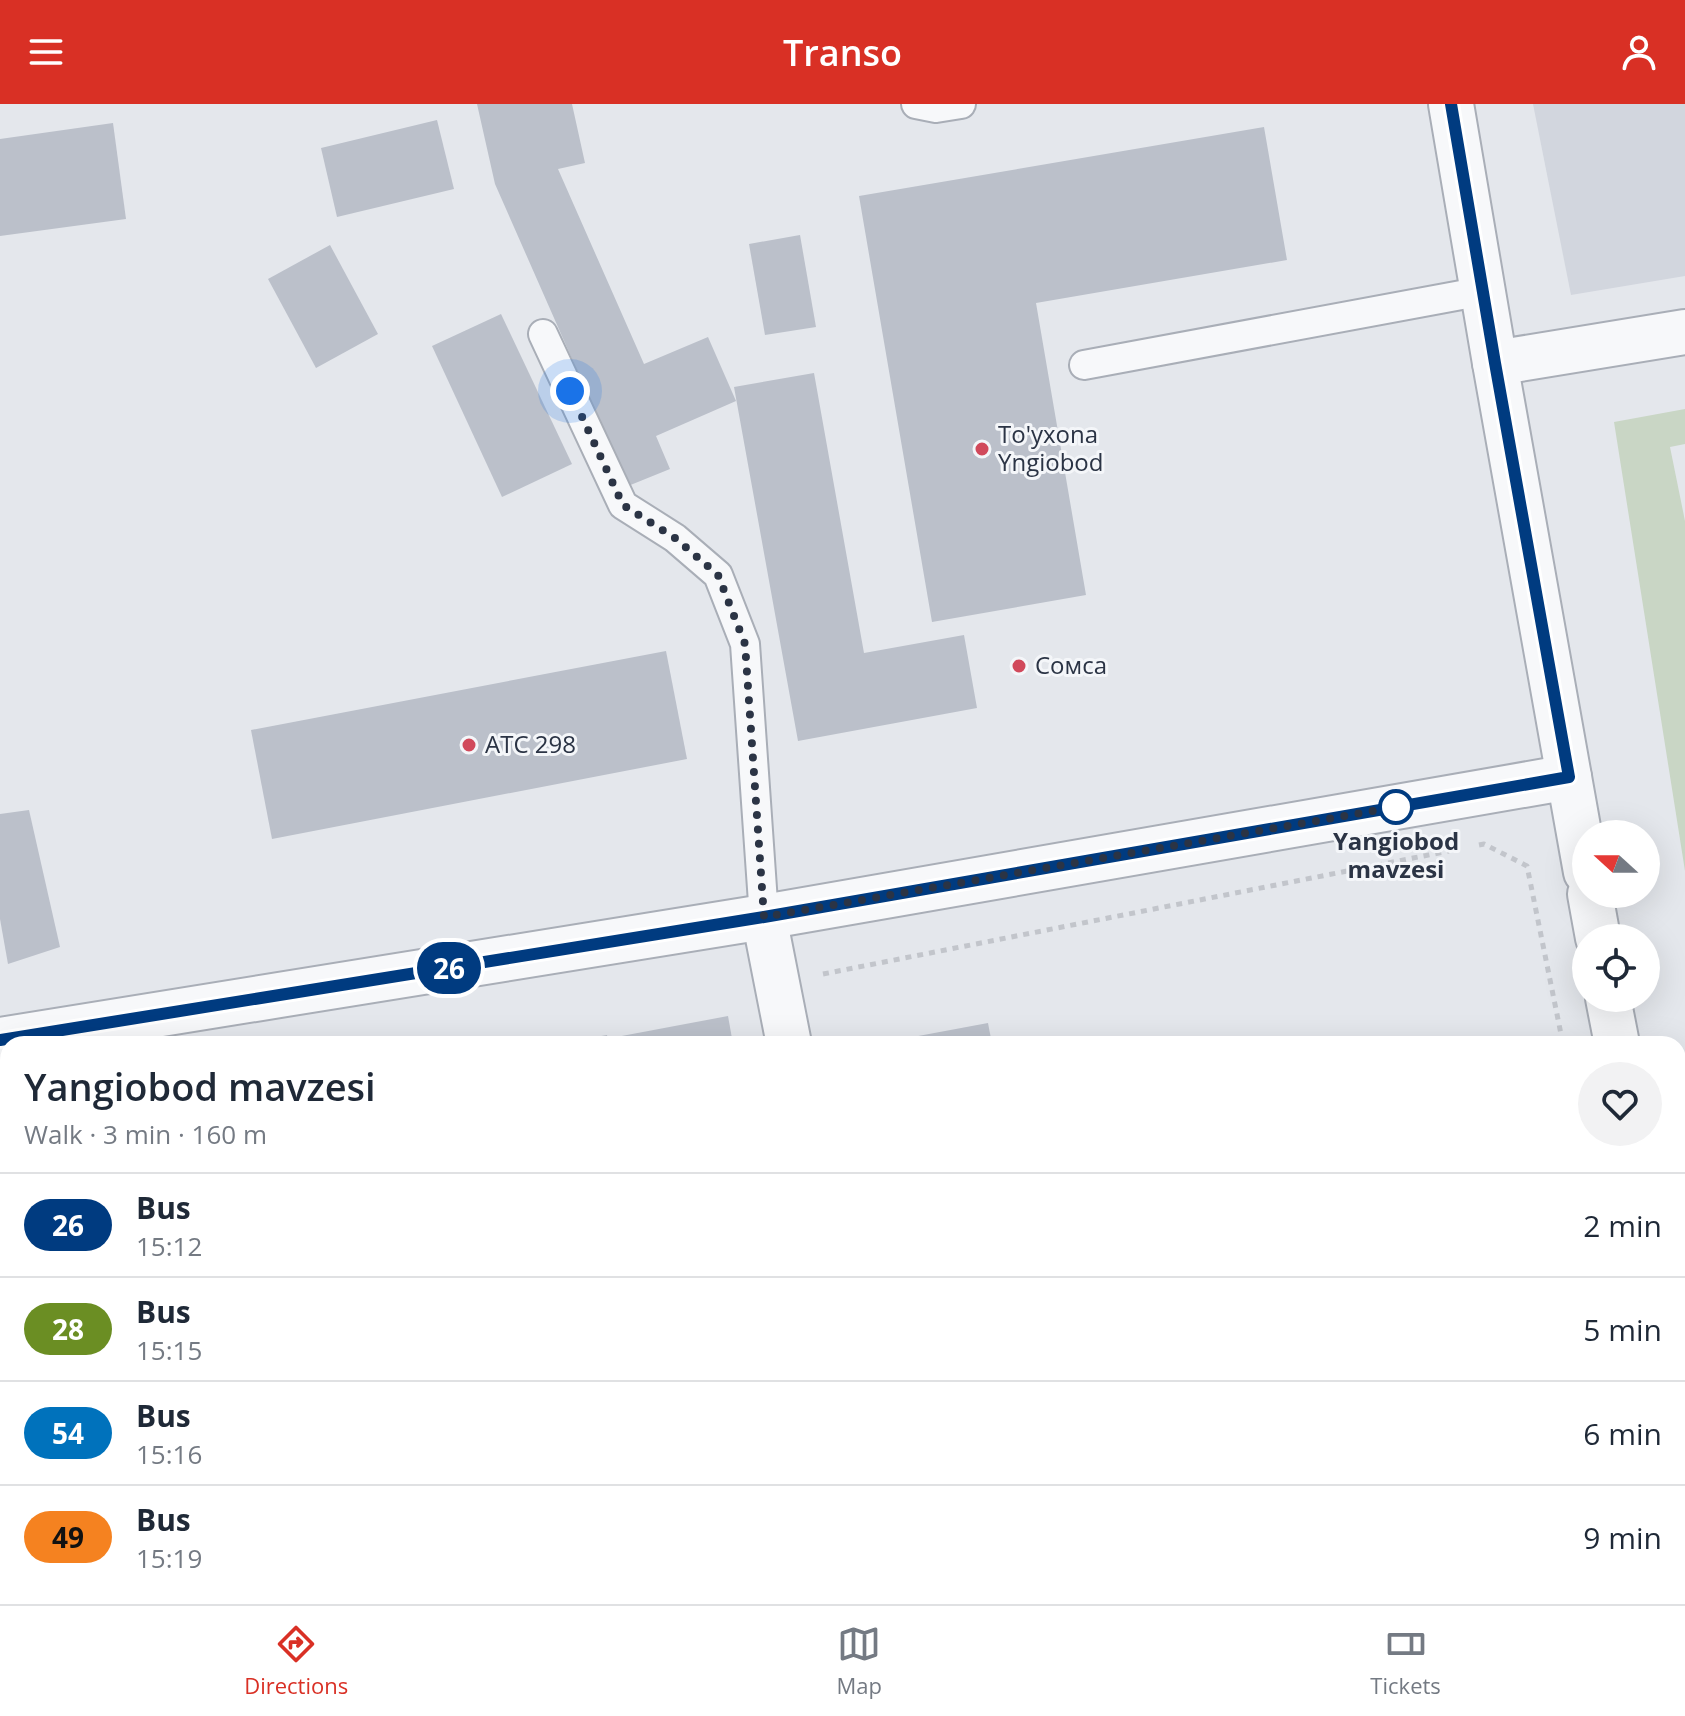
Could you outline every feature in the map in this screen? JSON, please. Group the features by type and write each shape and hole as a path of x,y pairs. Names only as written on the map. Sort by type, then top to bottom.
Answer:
{"street":[{"path":"1451,104 1577,820"},
{"path":"1495,363 1685,332"},
{"path":"25,1036 764,917 1569,777"},
{"path":"764,917 787,1036"},
{"path":"1611,1012 1615,1036"}],"lane":[{"path":"916,104 936,108 961,104"},
{"path":"1084,365 1483,291"},
{"path":"543,334 623,505 675,538 718,575 745,644 764,917"}],"path":[{"path":"1468,847 1484,844 1527,866 1561,1036"},
{"path":"777,983 1453,850"}],"shaded area":[{"path":"1533,104 1685,104 1685,276 1571,295"}],"green space":[{"path":"1685,409 1685,444 1670,447 1685,521 1685,871 1614,422"}],"building":[{"path":"477,104 572,104 585,163 558,169 644,364 708,337 736,401 656,436 670,469 628,486 495,184"},
{"path":"437,120 454,189 337,217 321,148"},
{"path":"113,123 126,219 0,236 0,139"},
{"name":"To'yxona Yngiobod","path":"1264,127 1287,260 1036,303 1086,595 932,622 859,196"},
{"path":"800,235 816,327 765,335 749,244"},
{"path":"330,245 378,334 316,368 268,279"},
{"path":"501,314 572,464 502,497 432,346"},
{"path":"814,373 864,653 964,635 977,708 798,741 734,387"},
{"name":"АТС 298","path":"666,651 687,759 272,839 251,730"},
{"path":"29,810 60,947 8,964 0,919 0,814"},
{"path":"728,1016 732,1036 622,1036"},
{"path":"988,1023 990,1036 918,1036"}],"bus line":[{"name":"26","path":"25,1036 764,917 1569,777 1451,104"}],"place":[{"name":"To'yxona Yngiobod","path":"982,449"},
{"name":"Сомса","path":"1019,666"},
{"name":"АТС 298","path":"469,745"},
{"name":"Yangiobod mavzesi","path":"1396,807"}],"route":[{"path":"570,391 623,505 675,538 718,575 745,644 764,917 1396,807"}]}
